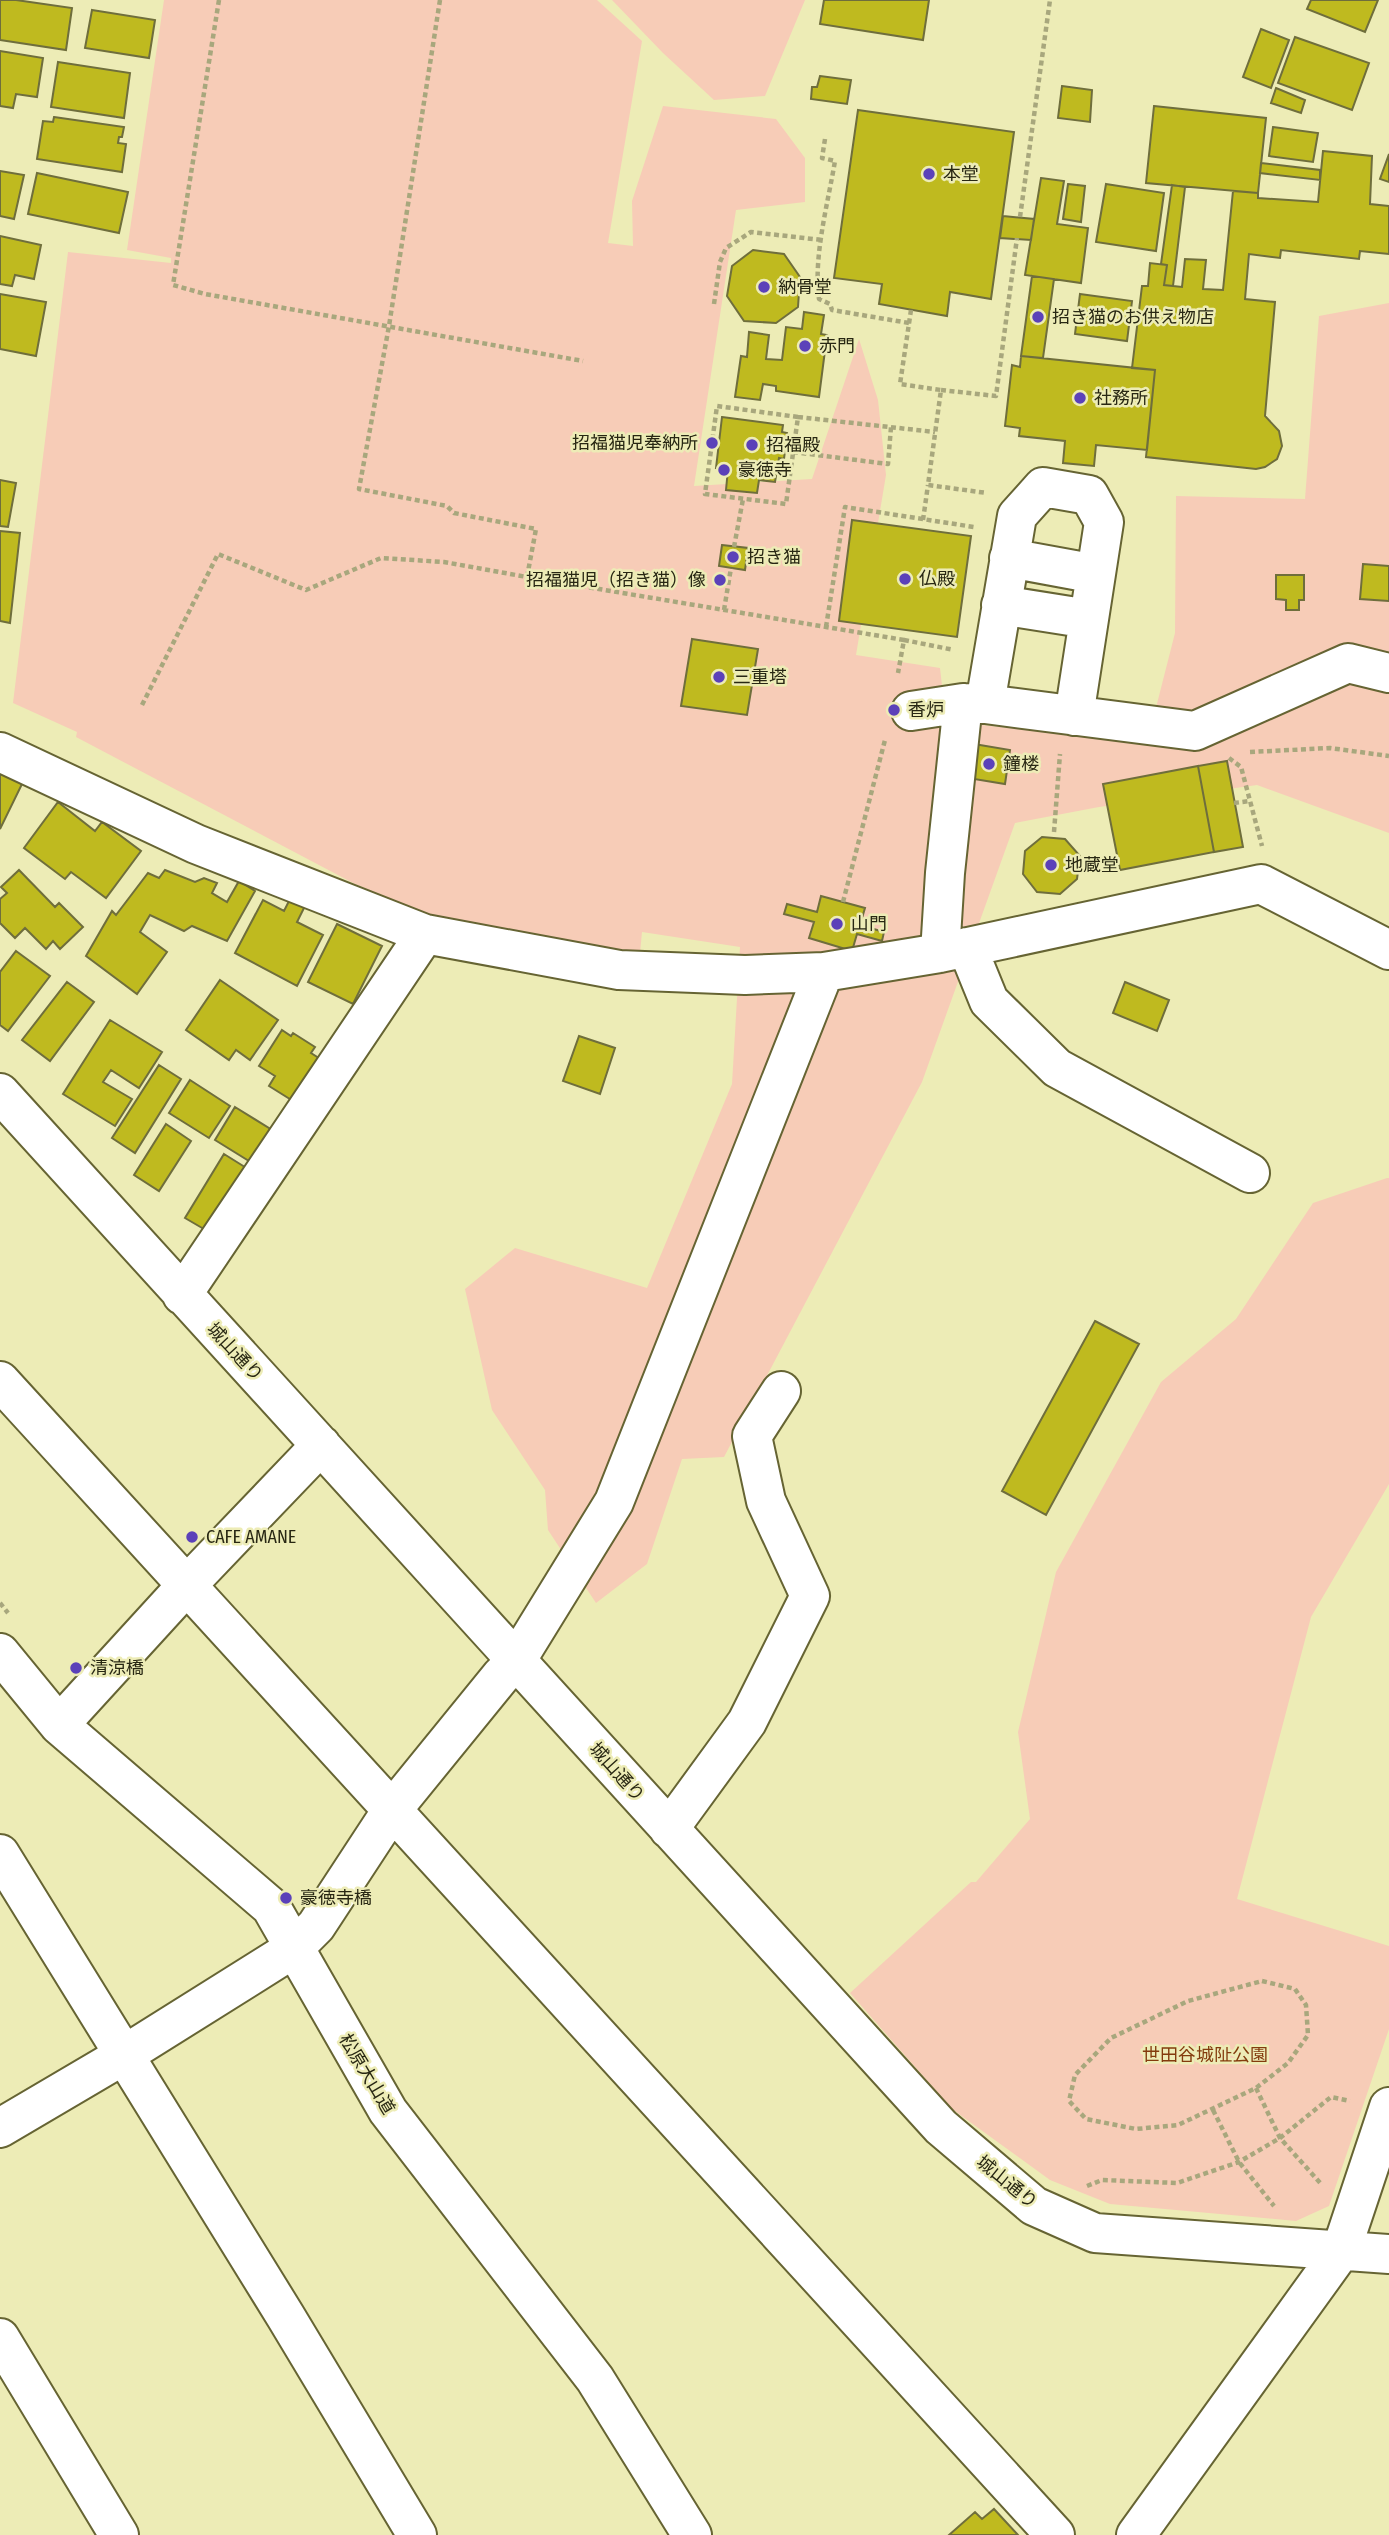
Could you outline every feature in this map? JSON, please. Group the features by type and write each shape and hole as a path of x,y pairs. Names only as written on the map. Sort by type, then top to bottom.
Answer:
{"street":[{"path":"1068,716 1089,619 1104,523 1089,495 1043,487 1017,516 1001,605 974,703 945,873 953,950 989,1001 1057,1068 1250,1173"},
{"path":"1009,558 1096,573"},
{"path":"1001,605 1089,619"},
{"path":"898,709 974,703 1195,731 1348,663 1389,673"},
{"path":"0,752 196,844 425,934 619,970 746,975 824,972 953,950 1261,884 1389,950"},
{"path":"182,1295 425,934"},
{"path":"0,2128 124,2055 293,1949 316,1926 392,1810 516,1661 614,1502 824,972"},
{"name":"城山通り","path":"0,1093 942,2127 1034,2206 1095,2233 1389,2254"},
{"path":"0,1381 1055,2535"},
{"path":"669,1829 747,1722 810,1596 766,1501 752,1436 781,1391"},
{"path":"59,1726 186,1586 321,1445"},
{"name":"松原大山道","path":"0,1653 59,1726 271,1907 388,2111 595,2379 692,2535"},
{"path":"0,1854 417,2535"},
{"path":"1136,2535 1341,2251 1389,2108"},
{"path":"0,2339 119,2535"}],"path":[{"path":"219,0 173,285 205,294 583,361"},
{"path":"440,0 389,326 359,489 447,506 454,513 536,528 527,577"},
{"path":"1020,217 1051,0"},
{"path":"825,139 822,158 835,161 822,240 817,286 819,299 830,304 832,310 909,323"},
{"path":"714,304 720,262 726,248 751,232 822,240"},
{"path":"911,310 900,384 996,396 1017,238"},
{"path":"923,520 941,390"},
{"path":"798,417 786,504 705,494 717,406 935,432"},
{"path":"793,452 888,464 891,427"},
{"path":"928,485 987,493 986,505"},
{"path":"734,547 743,499"},
{"path":"826,627 845,508 983,528"},
{"path":"142,705 218,554 306,590 382,558 444,562 956,650"},
{"path":"724,610 731,568"},
{"path":"843,902 898,709 904,640"},
{"path":"1054,832 1068,716"},
{"path":"1330,748 1389,756"},
{"path":"1223,753 1241,767 1262,843 1260,854"},
{"path":"1234,803 1250,801"},
{"path":"1262,1981 1295,1989 1306,2005 1308,2035 1288,2063 1256,2088 1178,2125 1136,2129 1086,2119 1069,2101 1075,2075 1111,2038 1188,2001 1262,1981"},
{"path":"1256,2088 1280,2138 1325,2188 1358,2200"},
{"path":"1034,2206 1102,2180 1177,2183 1239,2162 1280,2138 1331,2097 1389,2108"},
{"path":"1213,2110 1239,2162 1279,2213 1279,2246"}],"green space":[{"name":"豪徳寺","path":"164,0 597,0 642,41 608,243 633,246 632,201 663,106 776,119 805,158 805,202 736,210 694,486 812,479 859,339 878,400 886,475 856,655 940,668 946,721 1147,743 1175,633 1176,496 1305,499 1319,316 1389,303 1389,833 1257,785 1099,807 1015,823 922,1082 724,1457 682,1459 647,1564 596,1603 548,1530 545,1490 492,1410 465,1289 515,1248 647,1288 732,1084 740,947 642,932 640,953 433,916 355,884 76,737 77,732 13,703 68,252 171,263 171,258 127,250"},
{"path":"612,0 805,0 765,96 714,100 663,53"},
{"name":"世田谷城阯公園","path":"1387,1178 1389,1484 1311,1617 1237,1899 1389,1946 1389,2029 1329,2206 1296,2221 1110,2204 1050,2180 952,2109 850,1993 971,1882 976,1882 1030,1819 1018,1732 1056,1572 1161,1382 1236,1319 1313,1203"}],"building":[{"path":"0,0 72,8 66,50 0,40"},
{"path":"824,0 929,0 923,40 820,24"},
{"path":"1311,0 1378,0 1365,32 1307,9"},
{"path":"92,10 155,20 149,58 85,48"},
{"path":"1261,29 1289,40 1271,88 1243,77"},
{"path":"1295,37 1369,63 1352,110 1278,83"},
{"path":"0,51 43,58 37,97 16,94 13,108 0,106"},
{"path":"58,62 130,73 124,118 51,107"},
{"path":"820,76 851,80 847,104 811,99 812,87 817,87"},
{"path":"1062,86 1092,90 1090,122 1058,118"},
{"path":"1276,88 1305,100 1301,113 1271,103"},
{"path":"1154,106 1266,118 1258,193 1146,183"},
{"name":"本堂","path":"858,110 1014,132 991,299 950,292 947,316 879,304 882,284 834,278"},
{"path":"54,117 124,127 118,143 126,144 122,172 37,159 43,121 53,122"},
{"path":"1273,127 1318,133 1313,162 1269,156"},
{"path":"1323,151 1372,156 1370,204 1389,206 1389,254 1360,251 1359,259 1281,250 1280,258 1249,254 1245,299 1275,302 1265,416 1279,431 1282,446 1277,459 1256,469 1146,457 1155,370 1132,368 1142,286 1148,286 1150,263 1167,265 1164,285 1182,287 1185,259 1206,260 1203,289 1223,290 1233,191 1258,193 1258,198 1318,202"},
{"path":"1389,154 1389,182 1380,179"},
{"path":"1261,163 1320,170 1320,180 1260,173"},
{"path":"0,171 24,175 14,219 0,216"},
{"path":"37,173 128,192 119,233 28,214"},
{"path":"1041,178 1064,181 1057,224 1088,228 1081,283 1025,275"},
{"path":"1068,184 1085,186 1081,222 1063,219"},
{"path":"1106,184 1164,193 1156,251 1096,242"},
{"path":"1172,185 1185,187 1173,286 1164,285 1167,265 1161,264"},
{"path":"1003,216 1034,219 1031,240 1000,238"},
{"path":"0,236 41,245 34,279 15,275 12,286 0,284"},
{"name":"納骨堂","path":"753,250 784,254 800,277 798,307 776,323 744,321 727,296 732,266"},
{"name":"招き猫のお供え物店","path":"1032,276 1054,279 1043,358 1021,356"},
{"path":"0,294 46,302 36,356 0,349"},
{"path":"1080,294 1132,301 1127,341 1075,334"},
{"name":"赤門","path":"804,312 824,315 821,334 827,335 819,397 776,391 776,386 763,384 760,400 735,397 741,356 747,357 749,332 769,335 766,359 782,360 786,327 802,329"},
{"name":"社務所","path":"1021,356 1155,370 1147,450 1096,445 1094,466 1063,463 1065,441 1019,436 1020,428 1005,426 1012,365 1020,367"},
{"name":"招福殿","path":"722,417 783,425 782,432 787,433 784,459 779,458 775,482 759,480 757,493 726,490 728,469 716,468"},
{"path":"0,480 16,483 8,527 0,526"},
{"name":"仏殿","path":"852,520 971,536 957,637 839,621"},
{"path":"0,531 20,533 10,623 0,621"},
{"name":"招き猫","path":"722,545 748,548 745,570 719,566"},
{"path":"1363,564 1389,566 1389,601 1360,599"},
{"path":"1276,575 1304,575 1304,600 1299,600 1299,610 1286,610 1286,600 1276,599"},
{"name":"三重塔","path":"692,639 758,649 747,715 681,706"},
{"name":"鐘楼","path":"974,744 1010,750 1005,784 968,778"},
{"path":"1227,761 1243,847 1214,852 1198,766"},
{"path":"1198,766 1214,852 1120,870 1103,784"},
{"path":"0,771 23,782 0,829"},
{"path":"58,802 95,831 102,822 141,851 106,898 71,872 65,879 24,848"},
{"name":"地蔵堂","path":"1042,837 1065,839 1080,856 1077,879 1060,894 1037,892 1023,874 1025,851"},
{"path":"19,870 55,907 59,903 83,927 60,949 53,941 46,949 25,928 15,938 0,923 0,899 7,893 1,887"},
{"path":"165,870 195,882 204,878 217,883 212,893 227,902 239,881 255,891 227,941 192,926 184,931 150,915 140,932 167,952 137,994 86,956 112,911 116,915 148,873 159,878"},
{"name":"山門","path":"821,896 865,908 860,925 884,932 882,941 857,934 852,951 809,938 814,922 784,914 787,904 817,912"},
{"path":"290,899 305,906 297,922 323,935 297,986 235,953 263,900 284,911"},
{"path":"337,924 382,946 353,1004 308,982"},
{"path":"16,951 50,976 8,1031 0,1025 0,972"},
{"path":"220,980 278,1020 250,1060 236,1050 229,1060 186,1030"},
{"path":"67,982 94,1002 50,1061 22,1040"},
{"path":"1125,982 1169,1000 1157,1031 1113,1013"},
{"path":"110,1020 162,1052 139,1088 111,1070 103,1082 132,1099 115,1126 63,1094"},
{"path":"282,1030 291,1036 293,1033 315,1047 311,1053 325,1062 293,1101 269,1086 275,1076 259,1066"},
{"path":"579,1036 615,1048 600,1094 563,1081"},
{"path":"159,1065 181,1079 135,1153 112,1138"},
{"path":"190,1080 230,1106 209,1138 169,1113"},
{"path":"235,1107 277,1133 257,1166 215,1140"},
{"path":"166,1124 191,1141 159,1191 134,1175"},
{"path":"224,1154 248,1169 209,1232 185,1218"},
{"path":"1095,1321 1139,1344 1046,1515 1002,1491"},
{"path":"994,2509 1018,2535 949,2535 975,2512 982,2519"}],"place":[{"name":"本堂","path":"929,174"},
{"name":"納骨堂","path":"764,287"},
{"name":"招き猫のお供え物店","path":"1038,317"},
{"name":"赤門","path":"805,346"},
{"name":"社務所","path":"1080,398"},
{"name":"招福猫児奉納所","path":"712,443"},
{"name":"招福殿","path":"752,445"},
{"name":"豪徳寺","path":"724,470"},
{"name":"招き猫","path":"733,557"},
{"name":"仏殿","path":"905,579"},
{"name":"招福猫児（招き猫）像","path":"720,580"},
{"name":"三重塔","path":"719,677"},
{"name":"香炉","path":"894,710"},
{"name":"鐘楼","path":"989,764"},
{"name":"地蔵堂","path":"1051,865"},
{"name":"山門","path":"837,924"},
{"name":"CAFE AMANE","path":"192,1537"},
{"name":"清涼橋","path":"76,1668"},
{"name":"豪徳寺橋","path":"286,1898"}]}
